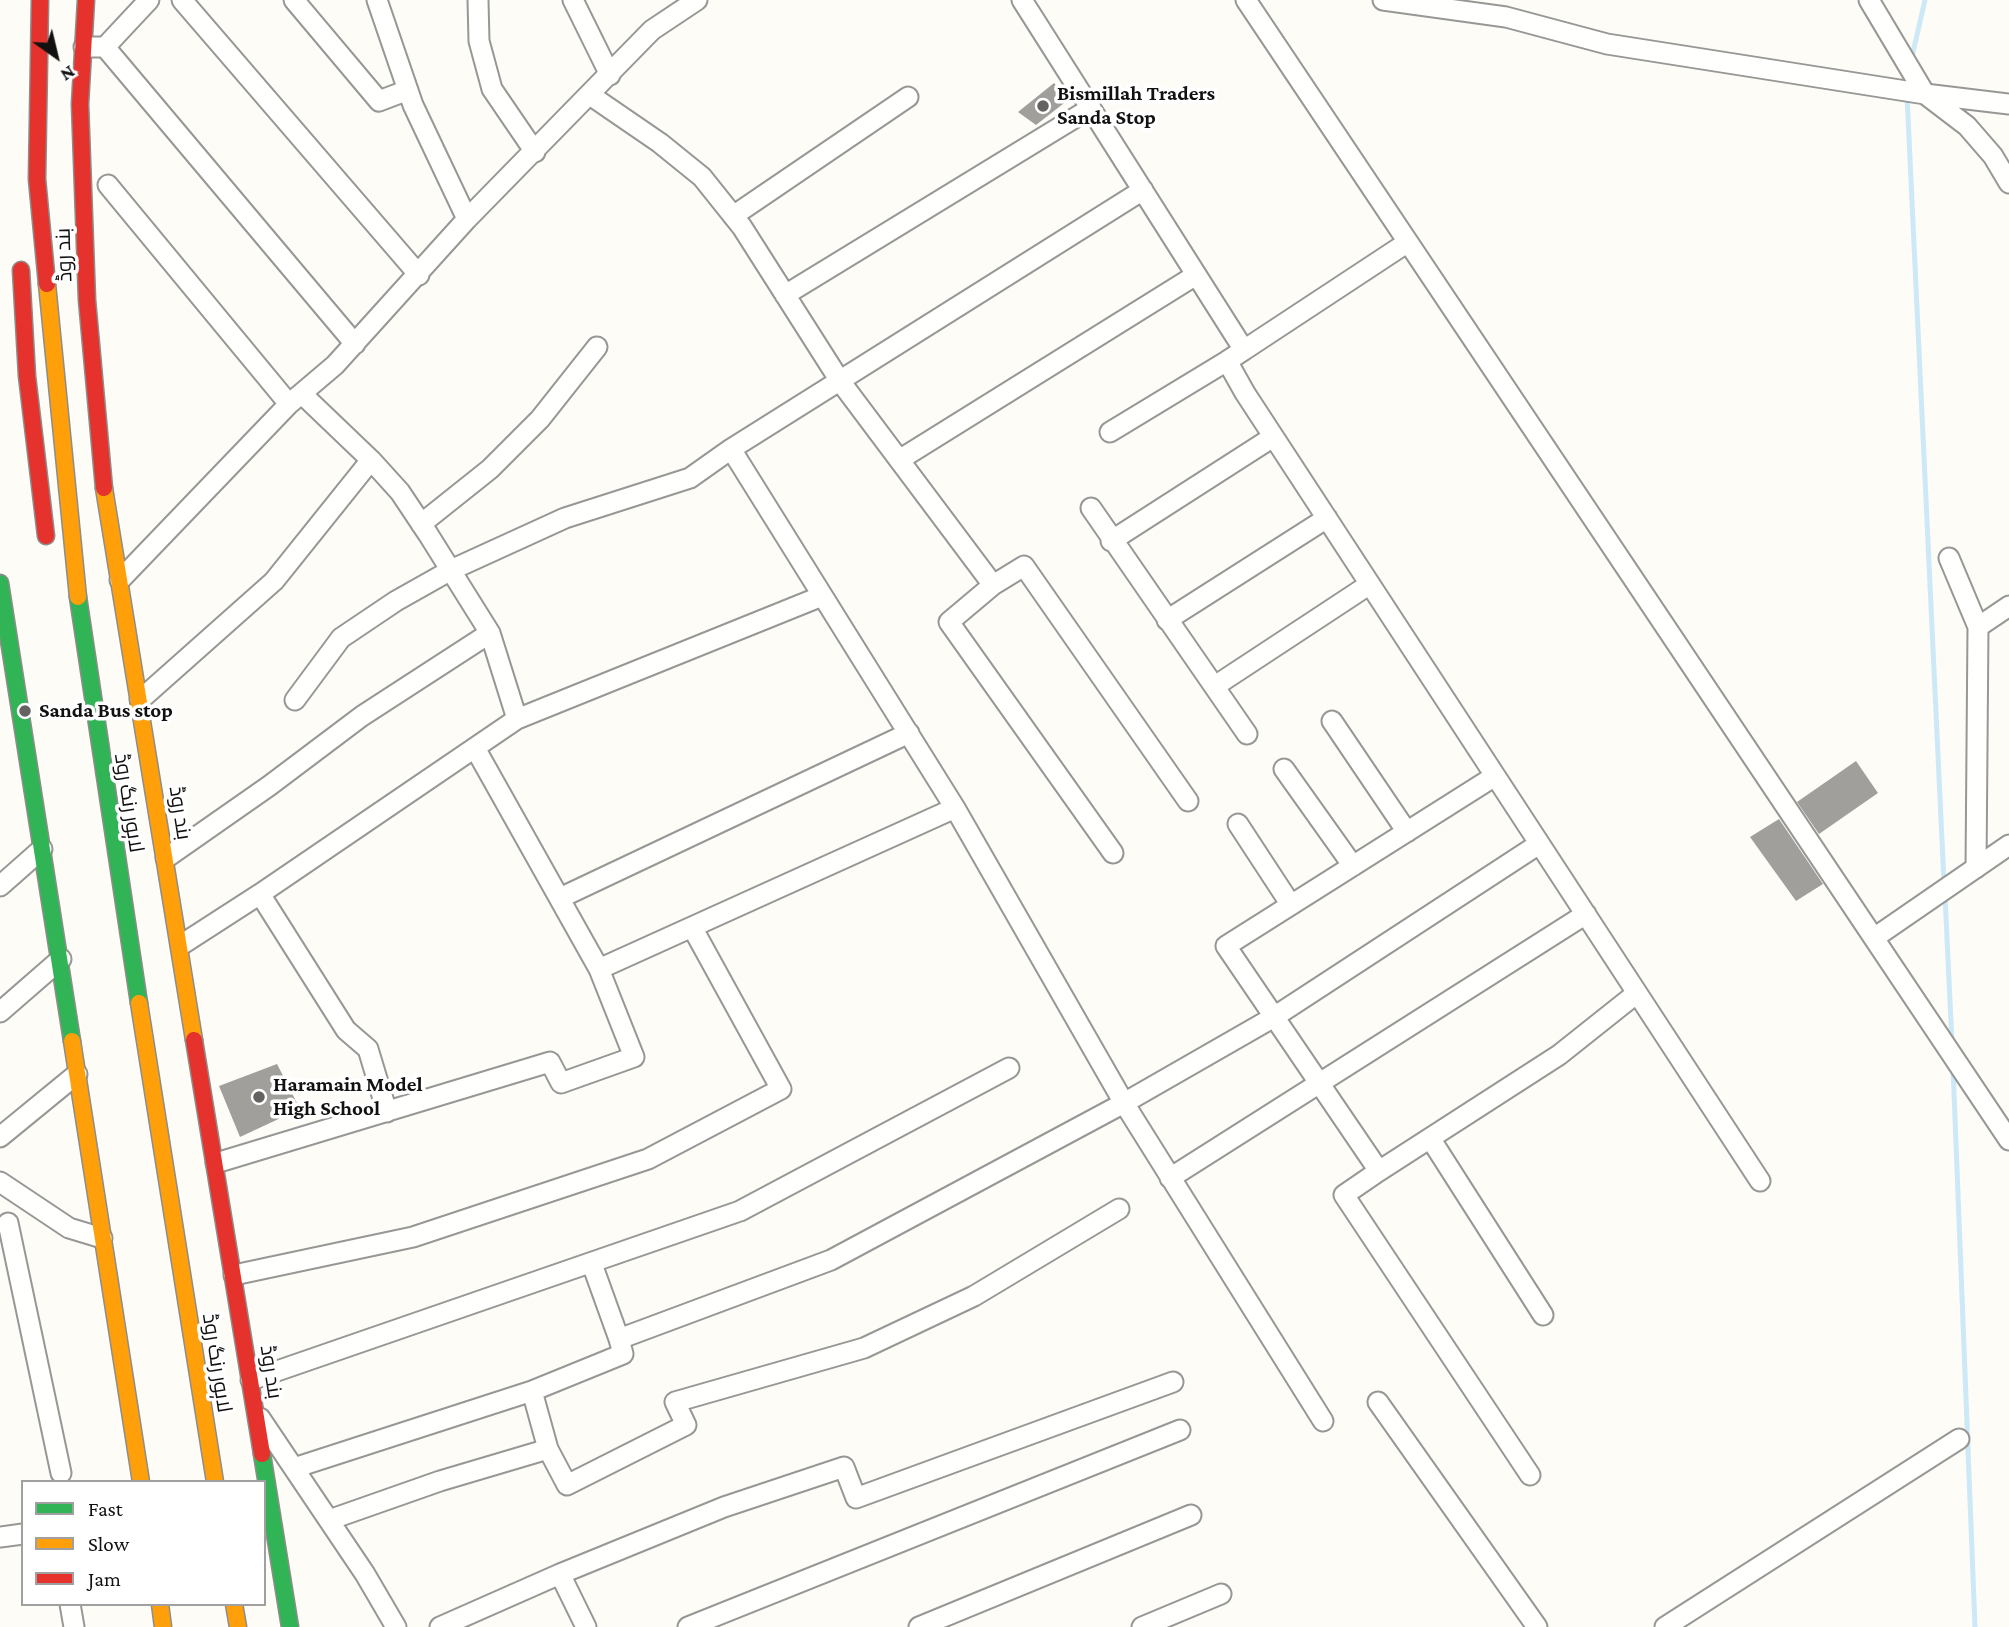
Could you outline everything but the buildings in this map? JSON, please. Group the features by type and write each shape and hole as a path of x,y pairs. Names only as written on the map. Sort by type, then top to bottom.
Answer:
{"main road":[{"name":"لاہور رنگ روڈ","path":"40,0 37,179 68,516 87,672 215,1480"},
{"name":"بند روڈ","path":"82,1 80,103 87,300 104,485 290,1627"},
{"path":"20,253 27,376 48,551"},
{"path":"0,583 141,1480"},
{"path":"0,706 16,698"},
{"path":"160,1606 163,1627"},
{"path":"234,1606 238,1627"}],"street":[{"path":"83,47 105,47 149,0"},
{"path":"182,0 418,275"},
{"path":"294,0 379,101 408,90"},
{"path":"377,0 408,90 467,219"},
{"path":"478,0 479,41 492,89 534,152"},
{"path":"573,0 610,75"},
{"path":"1023,0 1244,350"},
{"path":"1247,0 2009,1140"},
{"path":"1383,0 1506,17 1607,44 1925,94 2009,104"},
{"path":"1869,0 1925,94 1967,126 1993,156 2009,183"},
{"path":"120,580 296,399 355,344 467,219 652,30 687,3"},
{"path":"105,47 355,344"},
{"path":"590,95 660,143 702,177 733,216 839,381 993,585"},
{"path":"733,216 908,97"},
{"path":"785,295 1091,108"},
{"path":"108,185 296,399 371,460 400,492 490,633 517,719"},
{"path":"295,700 341,638 396,601 451,570 565,518 690,478 731,449 1143,190"},
{"path":"1110,432 1227,361 1408,242"},
{"path":"899,460 1196,275"},
{"path":"421,524 490,469 532,427 597,347"},
{"path":"1227,361 1273,437 1760,1181"},
{"path":"1111,541 1273,437"},
{"path":"731,449 955,808 1124,1104 1323,1421"},
{"path":"140,700 274,581 371,460"},
{"path":"1091,508 1111,541 1247,734"},
{"path":"1167,620 1327,519"},
{"path":"1949,558 1978,626 1976,868"},
{"path":"1113,853 948,622 993,585 1024,566 1188,801"},
{"path":"1215,686 1370,584"},
{"path":"181,945 517,719 822,596"},
{"path":"1978,626 2009,606"},
{"path":"166,858 269,786 362,716 490,633"},
{"path":"1332,721 1407,832"},
{"path":"560,898 909,733"},
{"path":"216,1163 550,1062 561,1083 634,1057 599,969 475,748"},
{"path":"1284,769 1353,866"},
{"path":"1379,1171 1226,946 1495,776"},
{"path":"599,969 955,808"},
{"path":"1238,824 1291,905"},
{"path":"619,1339 831,1260 1124,1104 1274,1017 1539,844"},
{"path":"1874,939 2009,845"},
{"path":"0,886 42,849"},
{"path":"260,894 346,1030 368,1049 387,1112"},
{"path":"1170,1178 1321,1085 1586,914"},
{"path":"234,1275 413,1237 648,1159 781,1089 692,927"},
{"path":"0,1012 61,959"},
{"path":"1530,1475 1344,1195 1559,1055 1637,993"},
{"path":"251,1380 740,1211 1009,1068"},
{"path":"0,1137 77,1074"},
{"path":"1430,1138 1543,1315"},
{"path":"0,1182 69,1228 102,1238"},
{"path":"30,1202 4,1227 61,1473"},
{"path":"532,1391 548,1449 567,1485 686,1424 675,1402 864,1348 974,1296 1119,1209"},
{"path":"294,1468 532,1391 623,1354 592,1264"},
{"path":"440,1627 559,1574 724,1507 844,1467 856,1498 1173,1382"},
{"path":"1378,1402 1537,1627"},
{"path":"256,1411 396,1627"},
{"path":"688,1627 1180,1430"},
{"path":"1665,1627 1959,1440"},
{"path":"329,1520 440,1480 548,1449"},
{"path":"919,1627 1191,1515"},
{"path":"0,1537 21,1534"},
{"path":"559,1574 586,1627"},
{"path":"1142,1627 1221,1594"},
{"path":"71,1606 74,1627"}],"waterway":[{"path":"1911,61 1925,0"},
{"path":"1907,95 1944,883"},
{"path":"1945,896 1952,1043"},
{"path":"1953,1067 1975,1627"}],"traffic: fast":[{"path":"0,583 72,1041"},
{"path":"78,597 139,1003"},
{"path":"262,1454 290,1627"}],"traffic: slow":[{"path":"47,284 78,597"},
{"path":"104,488 194,1040"},
{"path":"139,1003 215,1480"},
{"path":"72,1041 141,1480"},
{"path":"160,1606 163,1627"},
{"path":"234,1606 238,1627"}],"traffic: jam":[{"path":"40,0 37,179 47,284"},
{"path":"86,0 80,104 87,300 104,488"},
{"path":"21,270 27,376 46,536"},
{"path":"194,1040 262,1454"}],"place":[{"name":"Bismillah Traders Sanda Stop","path":"1043,106"},
{"name":"Sanda Bus stop","path":"25,711"},
{"name":"Haramain Model High School","path":"259,1097"}]}
